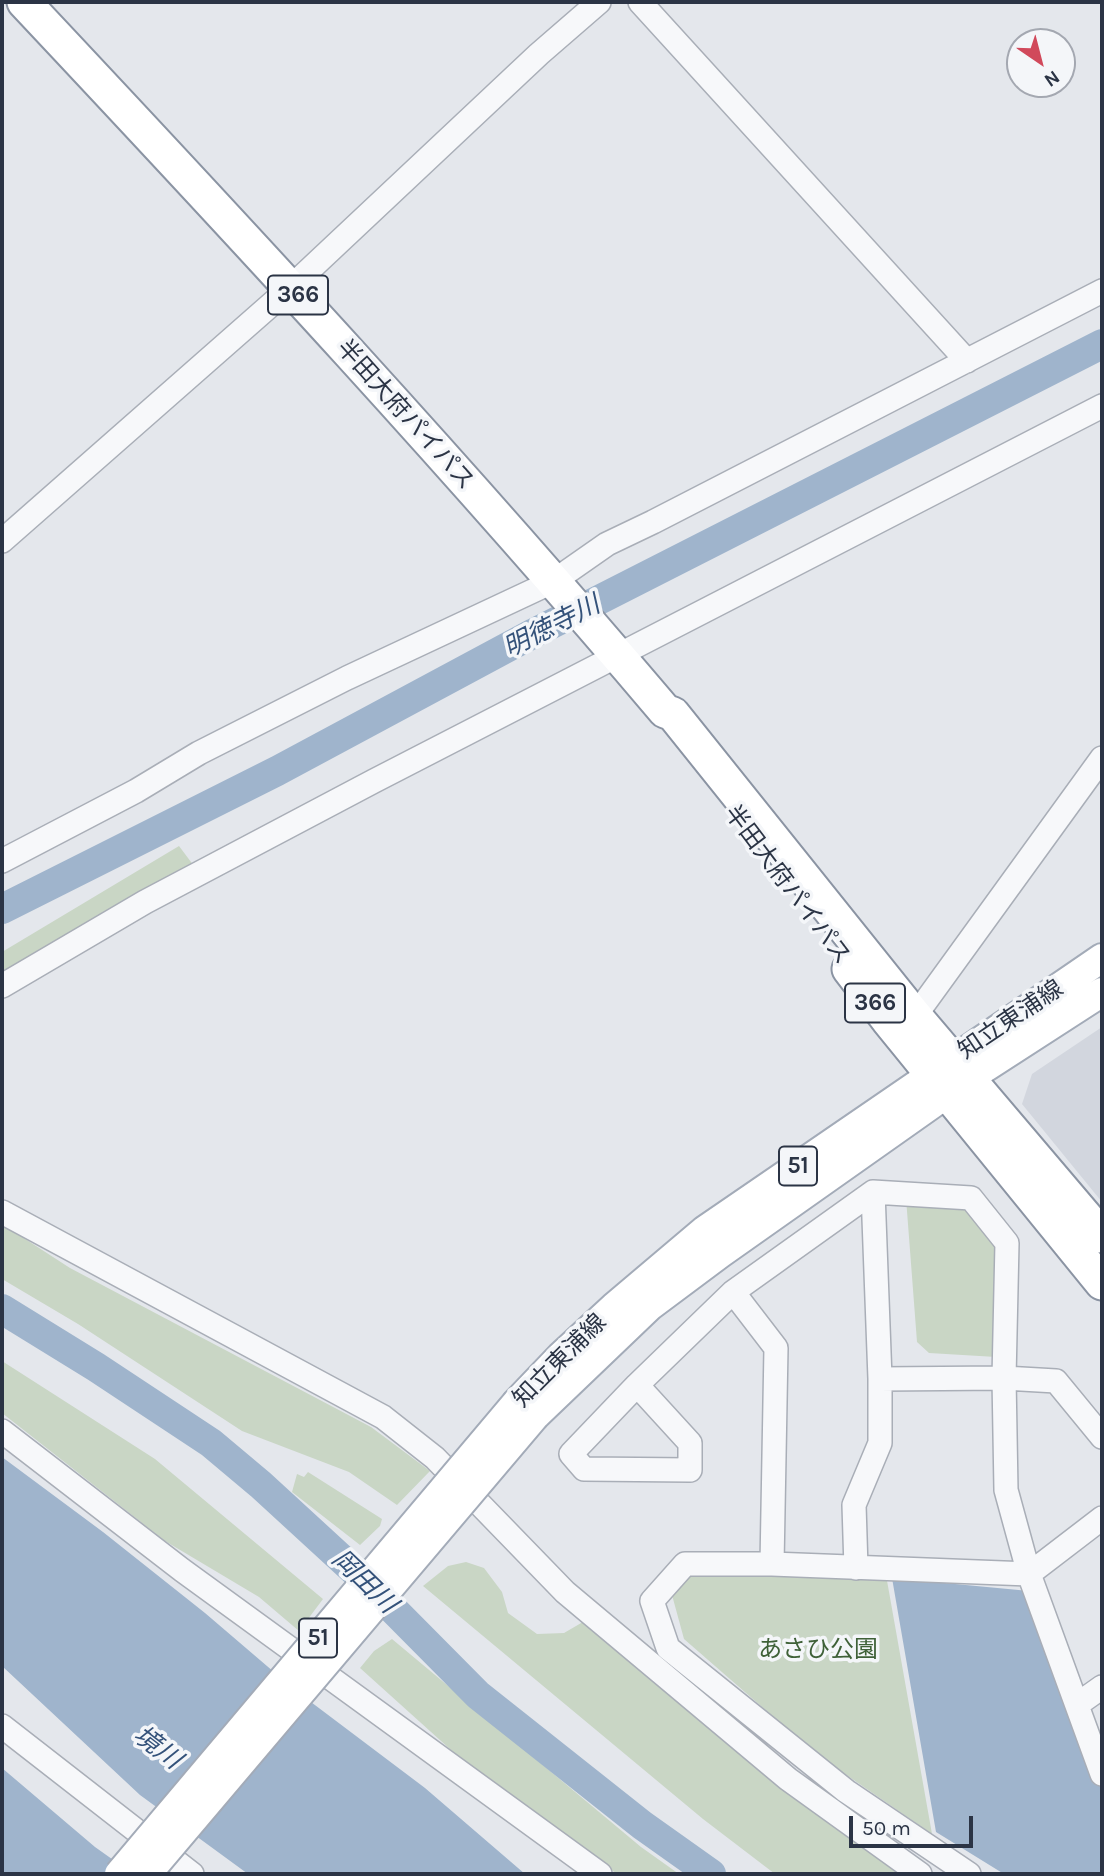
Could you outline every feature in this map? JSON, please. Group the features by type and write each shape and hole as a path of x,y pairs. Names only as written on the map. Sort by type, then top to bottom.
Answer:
{"highway":[{"name":"半田大府パイパス","path":"24,2 291,287 560,587 665,711 673,714 915,1016 950,1076 1102,1283"},
{"name":"半田大府パイパス","path":"665,711 666,724 888,1020 950,1076 1102,1236"}],"main road":[{"name":"知立東浦線","path":"119,1874 526,1409 650,1306 1102,958"},
{"name":"知立東浦線","path":"950,1076 1102,992"},
{"name":"知立東浦線","path":"147,1874 526,1409"}],"street":[{"path":"2,541 291,287 598,2"},
{"path":"640,2 967,361"},
{"path":"2,861 136,791 224,740 347,678 560,587 607,544 1102,291"},
{"path":"2,986 145,902 341,800 610,646 1102,406"},
{"path":"915,1016 1102,758"},
{"path":"856,1568 854,1505 880,1443 873,1192"},
{"path":"637,1385 690,1443 690,1470 584,1469 571,1454 637,1385 733,1292 873,1192 971,1198 1007,1243 1004,1378 1006,1490 1029,1574 1102,1774"},
{"path":"2,1212 383,1417 435,1458 565,1592 789,1779 920,1874"},
{"path":"733,1292 776,1349 772,1564"},
{"path":"880,1379 1004,1378 1056,1381 1102,1437"},
{"path":"2,1431 182,1570 600,1874"},
{"path":"969,1874 846,1791 668,1648 652,1601 685,1564 772,1564 1029,1574 1102,1518"},
{"path":"1078,1704 1102,1687"},
{"path":"2,1726 192,1874"}],"shaded area":[{"path":"1102,1027 1102,1202 1022,1104 1032,1074"}],"green space":[{"path":"179,846 194,866 2,986 2,952"},
{"path":"906,1198 971,1198 1007,1243 1013,1358 929,1353 917,1342"},
{"path":"2,1224 70,1268 371,1427 430,1471 397,1505 349,1472 242,1431 78,1324 2,1279"},
{"path":"2,1361 155,1459 323,1599 299,1631 259,1597 165,1541 2,1413"},
{"path":"308,1472 382,1519 380,1526 360,1545 292,1492 297,1474 304,1477"},
{"path":"466,1562 484,1568 502,1592 508,1613 537,1634 564,1633 588,1619 936,1874 775,1874 703,1819 423,1586 448,1566"},
{"name":"あさひ公園","path":"705,1562 886,1575 932,1834 816,1754 684,1639 672,1595"},
{"path":"392,1639 641,1847 679,1874 617,1874 471,1768 360,1668 374,1651"}],"water":[{"name":"境川","path":"2,1457 103,1532 205,1613 295,1690 425,1788 525,1874 248,1874 140,1795 2,1666"},
{"path":"892,1578 1029,1591 1102,1777 1102,1874 1004,1874 936,1832"},
{"path":"2,1768 95,1847 133,1874 2,1874"}],"waterway":[{"name":"明徳寺川","path":"2,909 277,771 534,633 1102,344"},
{"name":"岡田川","path":"2,1309 211,1443 359,1575 478,1695 642,1825 711,1874"}]}
